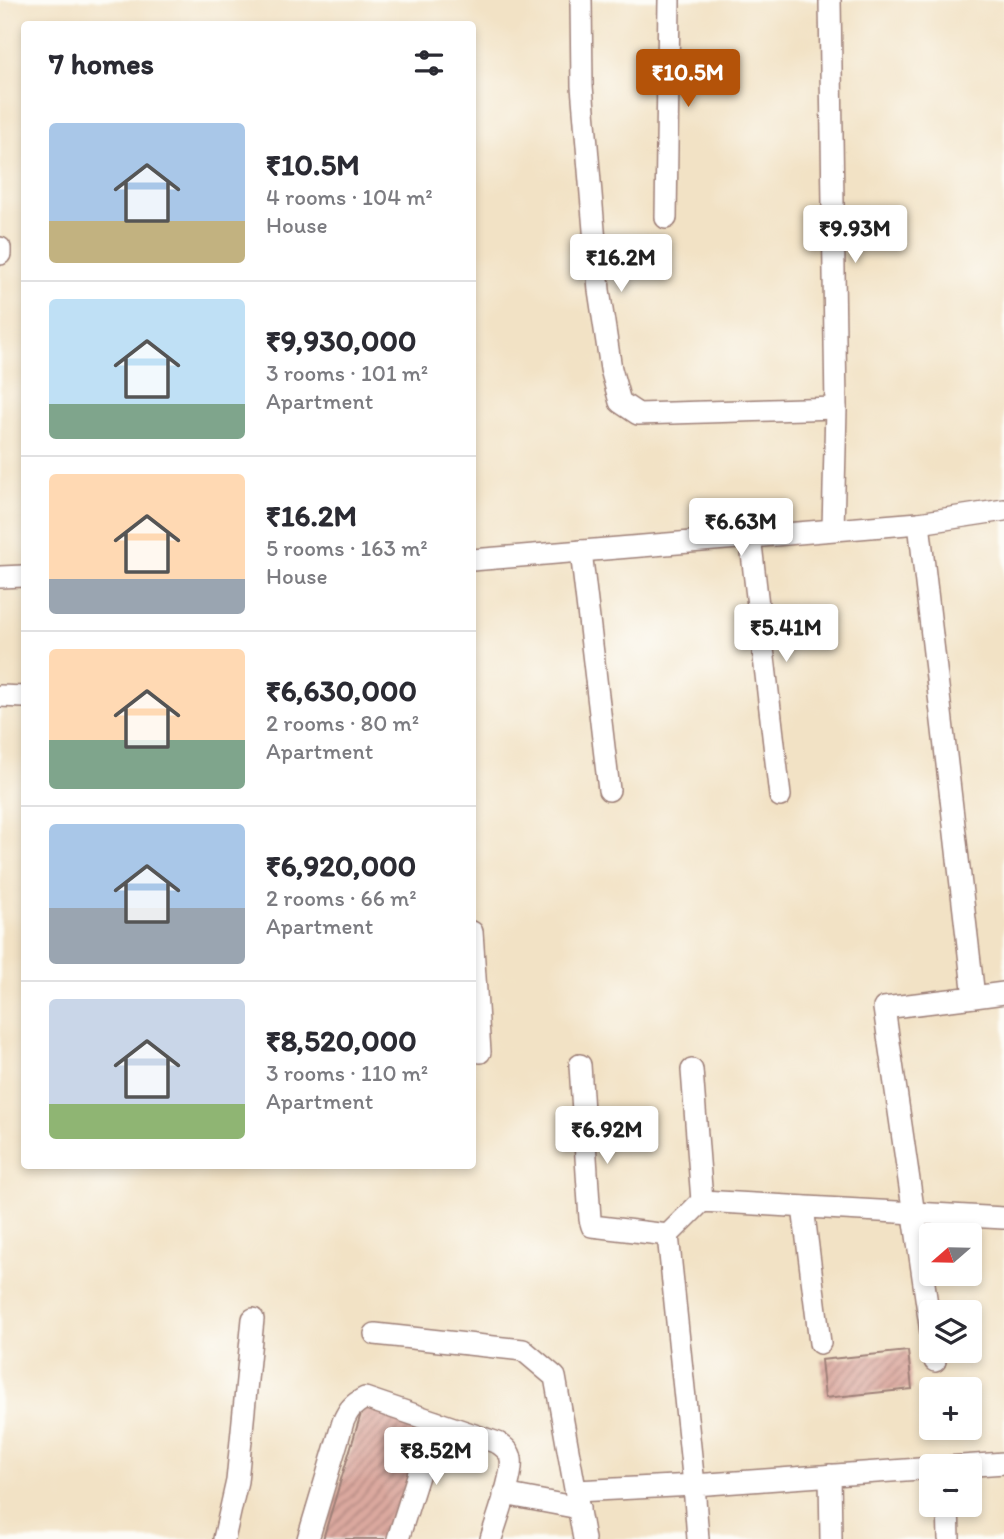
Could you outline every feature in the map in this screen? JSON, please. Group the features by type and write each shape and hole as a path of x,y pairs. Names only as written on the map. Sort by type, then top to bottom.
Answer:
{"street":[{"path":"581,0 582,86 599,290 611,369 620,402 638,414 836,408"},
{"path":"666,218 669,0"},
{"path":"830,0 836,408 833,529"},
{"path":"0,248 0,254"},
{"path":"476,560 919,523 1004,510"},
{"path":"919,523 974,997"},
{"path":"750,536 780,796"},
{"path":"581,551 609,790"},
{"path":"0,577 21,576"},
{"path":"0,696 21,697"},
{"path":"476,992 480,1052"},
{"path":"926,1300 884,1008 1004,993"},
{"path":"580,1065 592,1226 668,1235"},
{"path":"692,1070 702,1202"},
{"path":"668,1235 702,1202 1004,1218"},
{"path":"803,1207 820,1343"},
{"path":"668,1235 698,1539"},
{"path":"223,1539 237,1482 253,1319"},
{"path":"375,1334 523,1350 555,1377 584,1539"},
{"path":"308,1539 347,1412 355,1403 365,1398 506,1448 511,1458 511,1471 491,1539"},
{"path":"398,1539 435,1422"},
{"path":"982,1464 1004,1463"},
{"path":"504,1494 577,1500 694,1485 919,1468"},
{"path":"830,1475 831,1539"},
{"path":"948,1517 949,1539"}],"building":[{"path":"908,1351 912,1389 825,1398 821,1360"},
{"path":"363,1407 424,1426 390,1539 323,1539"}]}
